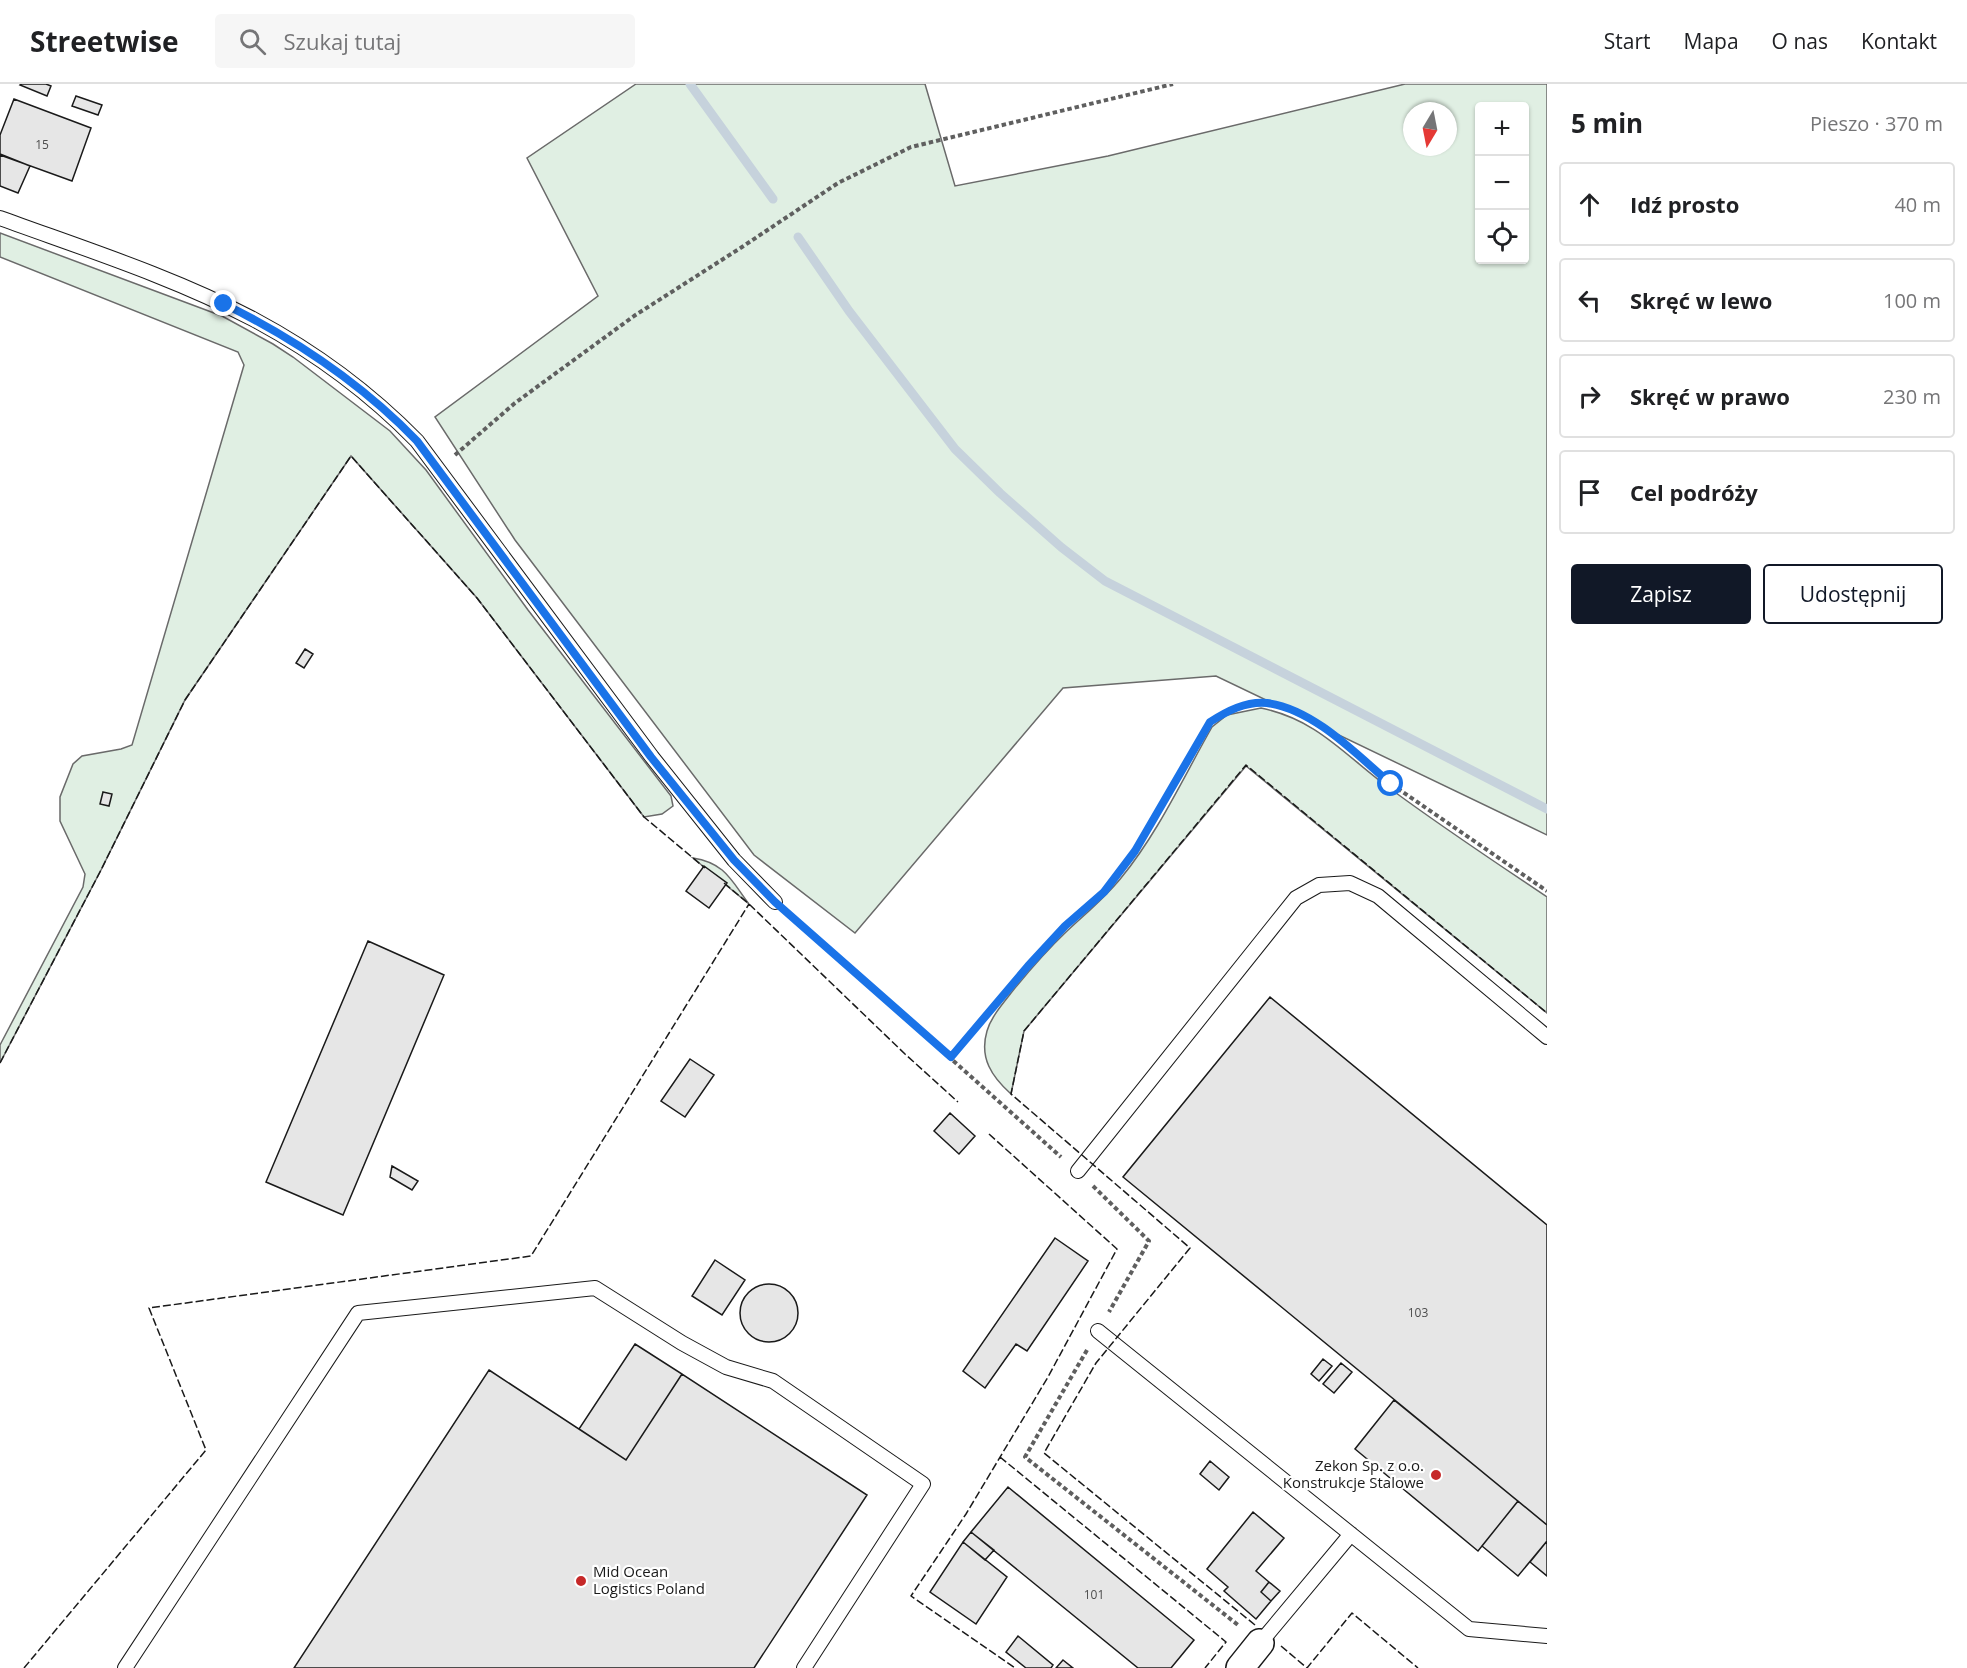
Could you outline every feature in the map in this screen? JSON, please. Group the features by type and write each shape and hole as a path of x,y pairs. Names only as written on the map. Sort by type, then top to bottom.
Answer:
{"street":[{"path":"1240,1668 1260,1643"}],"lane":[{"path":"0,218 191,290 253,319 281,334 392,415 417,441 439,470 651,757 734,860 775,902"},
{"path":"1077,1171 1296,898 1319,885 1350,883 1378,896 1547,1037"},
{"path":"125,1668 358,1313 595,1288 682,1343 726,1367 773,1381 923,1484 804,1668"},
{"path":"1098,1331 1469,1629 1547,1636"},
{"path":"1260,1643 1351,1534"}],"path":[{"path":"439,470 515,403 634,316 838,183 911,147 1173,84"},
{"path":"775,902 951,1057 1065,926 1104,892 1135,851 1210,722 1229,710 1267,703 1295,712 1323,727 1391,784 1547,891"}],"green space":[{"path":"636,84 925,84 955,186 1108,156 1405,84 1547,84 1547,835 1216,676 1063,688 855,933 754,855 515,540 435,417 598,296 527,158"},
{"path":"0,233 222,316 293,357 390,431 426,470 528,610 671,796 673,806 662,814 644,817 477,598 351,456 185,700 101,870 0,1063 0,1045 83,887 85,874 60,821 60,797 73,764 82,756 132,745 244,365 238,352 0,257"},
{"path":"1261,708 1299,721 1316,731 1411,804 1547,897 1547,1013 1246,766 1024,1031 1011,1094 993,1074 986,1058 985,1041 994,1016 1037,962 1108,893 1134,861 1147,843 1212,727 1227,715"},
{"path":"693,858 704,860 720,868 732,880 749,904"}],"building":[{"path":"21,84 46,84 51,86 47,96"},
{"path":"76,96 102,105 98,115 72,106"},
{"path":"14,99 91,128 72,181 0,155 0,135"},
{"path":"0,154 30,166 18,193 0,186"},
{"path":"305,649 313,654 304,668 296,663"},
{"path":"103,792 112,794 109,806 100,804"},
{"path":"704,866 727,883 709,908 686,891"},
{"path":"368,941 444,975 343,1215 266,1182"},
{"path":"1270,997 1547,1225 1547,1525 1123,1177"},
{"path":"690,1059 714,1075 685,1117 661,1101"},
{"path":"950,1113 975,1136 959,1154 934,1131"},
{"path":"392,1166 418,1181 412,1190 390,1177"},
{"path":"1055,1238 1088,1261 1027,1351 1016,1344 985,1388 963,1371"},
{"path":"715,1260 745,1280 722,1315 692,1296"},
{"path":"769,1284 785,1289 793,1297 798,1313 793,1329 785,1337 769,1342 753,1337 745,1329 740,1313 745,1297 753,1289"},
{"path":"635,1344 682,1374 626,1460 579,1429"},
{"path":"1323,1359 1332,1366 1319,1381 1311,1374"},
{"path":"1341,1363 1352,1372 1334,1393 1323,1384"},
{"name":"Mid Ocean Logistics Poland","path":"489,1370 626,1460 682,1374 867,1495 754,1668 294,1668"},
{"name":"Zekon Sp. z o.o. Konstrukcje Stalowe","path":"1394,1400 1518,1501 1478,1551 1355,1449"},
{"path":"1210,1461 1229,1477 1219,1490 1200,1474"},
{"path":"1008,1487 1194,1640 1171,1668 1138,1668 971,1532"},
{"path":"1518,1501 1547,1525 1547,1541 1518,1576 1482,1546"},
{"path":"1253,1512 1284,1538 1256,1571 1269,1582 1261,1592 1271,1601 1256,1619 1224,1591 1228,1587 1207,1569"},
{"path":"971,1532 994,1550 985,1560 963,1542"},
{"path":"1547,1541 1547,1576 1530,1562"},
{"path":"963,1542 1007,1577 976,1624 930,1592"},
{"path":"1269,1582 1280,1591 1271,1601 1261,1592"},
{"path":"1018,1636 1053,1665 1051,1668 1026,1668 1006,1652"},
{"path":"1063,1660 1073,1668 1056,1668"}],"waterway":[{"path":"690,84 773,199"},
{"path":"798,237 849,311 955,449 1061,547 1105,581 1547,809"}],"fence":[{"path":"0,1063 101,870 185,700 351,456 477,598 644,817 705,868"},
{"path":"1255,1625 1044,1453 1096,1363 1190,1248 1011,1094 1024,1031 1246,765 1547,1013"},
{"path":"724,883 958,1102"},
{"path":"24,1668 206,1450 149,1308 531,1256 749,904"},
{"path":"989,1134 1117,1249 1048,1377 966,1514 911,1596 1015,1668"},
{"path":"1000,1457 1226,1642 1205,1668"},
{"path":"1281,1646 1307,1668 1352,1613 1418,1668"}],"place":[{"name":"Zekon Sp. z o.o. Konstrukcje Stalowe","path":"1436,1475"},
{"name":"Mid Ocean Logistics Poland","path":"581,1581"}],"route":[{"path":"224,304 306,350 392,415 417,441 651,757 734,860 775,902 951,1057 1065,926 1104,892 1135,851 1210,722 1229,710 1267,703 1295,712 1323,727 1391,784"}]}
